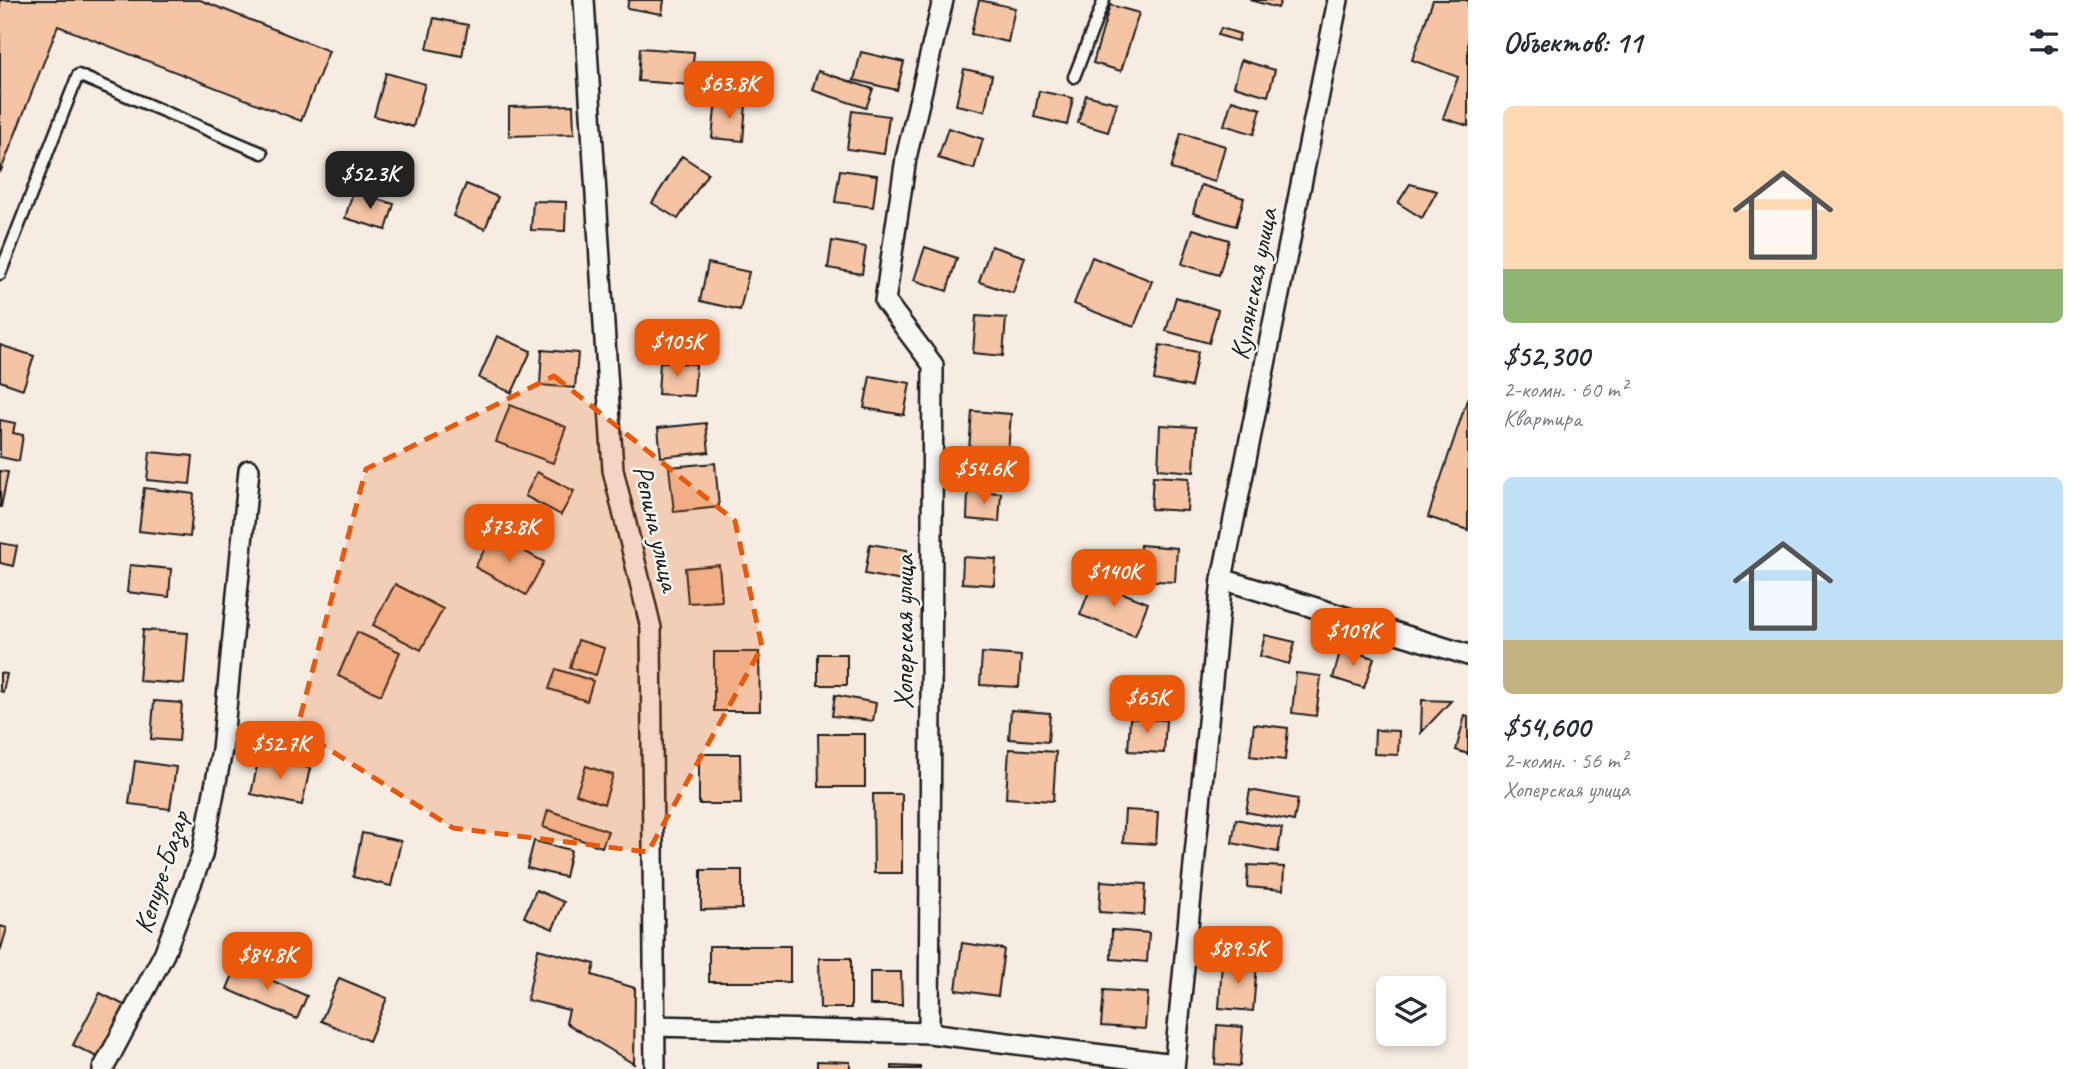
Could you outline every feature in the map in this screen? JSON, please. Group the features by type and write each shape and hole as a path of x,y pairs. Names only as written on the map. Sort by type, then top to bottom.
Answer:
{"street":[{"name":"Репина улица","path":"584,0 613,470 651,628 655,1069"},
{"name":"Хоперская улица","path":"929,1033 933,365 885,301 906,158 943,0"},
{"name":"Купянская улица","path":"1174,1066 1222,579 1338,0"},
{"name":"Кепуре-Базар","path":"103,1069 164,954 202,855 222,750 249,470"},
{"path":"1222,579 1468,655"},
{"path":"655,1026 929,1033 1174,1066"}],"lane":[{"path":"1074,77 1104,0"},
{"path":"0,274 78,75 262,153"}],"highlighted area":[{"path":"554,376 735,521 762,647 648,852 453,828 297,729 366,469"}],"building":[{"path":"0,0 200,0 329,51 301,121 58,26 0,173"},
{"path":"629,0 664,0 662,14 627,8"},
{"path":"979,0 1015,8 1008,42 971,34"},
{"path":"1250,0 1281,0 1278,8"},
{"path":"1433,0 1468,0 1468,126 1443,118 1458,77 1412,60"},
{"path":"1110,5 1139,13 1121,71 1093,63"},
{"path":"434,18 468,25 462,56 427,49"},
{"path":"1221,28 1240,34 1238,41 1218,35"},
{"path":"640,48 694,52 691,85 638,81"},
{"path":"861,52 904,62 897,90 854,80"},
{"path":"1241,60 1275,70 1268,96 1234,86"},
{"path":"964,69 992,75 985,111 956,105"},
{"path":"818,71 873,89 866,108 812,90"},
{"path":"386,73 425,84 413,127 374,116"},
{"path":"1039,91 1073,98 1067,125 1034,117"},
{"path":"1086,95 1117,103 1108,132 1078,123"},
{"path":"716,100 746,104 743,141 712,138"},
{"path":"1232,100 1261,109 1254,134 1224,125"},
{"path":"573,105 574,134 509,136 509,107"},
{"path":"852,111 889,116 884,154 847,149"},
{"path":"948,128 983,139 974,169 938,158"},
{"path":"1181,133 1225,146 1215,182 1171,169"},
{"path":"682,156 708,173 678,219 652,203"},
{"path":"840,170 877,175 873,207 835,202"},
{"path":"466,184 498,197 485,229 453,216"},
{"path":"1410,184 1437,191 1422,218 1398,203"},
{"path":"1201,185 1244,198 1236,226 1193,213"},
{"path":"353,192 394,204 386,230 345,218"},
{"path":"533,201 566,202 565,231 531,230"},
{"path":"1193,229 1229,240 1219,275 1182,264"},
{"path":"832,241 866,247 862,274 828,268"},
{"path":"991,246 1025,257 1013,293 979,282"},
{"path":"925,247 957,258 947,291 914,280"},
{"path":"1092,257 1152,281 1134,327 1074,304"},
{"path":"708,263 749,272 740,310 700,301"},
{"path":"1176,297 1218,310 1209,343 1166,331"},
{"path":"976,316 1006,318 1003,356 973,353"},
{"path":"497,336 531,351 512,393 479,378"},
{"path":"0,345 34,356 23,389 0,381"},
{"path":"1160,345 1198,352 1191,387 1154,380"},
{"path":"542,350 578,353 575,388 540,385"},
{"path":"660,362 696,364 694,396 658,394"},
{"path":"870,376 910,383 904,415 864,408"},
{"path":"1468,397 1468,530 1428,517"},
{"path":"510,405 566,427 553,463 496,442"},
{"path":"972,411 1011,414 1008,452 969,450"},
{"path":"0,420 15,423 13,433 23,435 19,461 0,457"},
{"path":"706,423 709,452 661,457 658,428"},
{"path":"1160,425 1196,427 1194,472 1158,469"},
{"path":"150,452 193,456 190,484 147,480"},
{"path":"715,463 719,507 674,512 669,467"},
{"path":"0,471 8,472 1,507 0,507"},
{"path":"537,472 574,491 561,515 525,496"},
{"path":"1153,476 1189,478 1187,511 1151,509"},
{"path":"144,488 194,494 190,537 139,531"},
{"path":"968,491 1001,493 999,522 967,519"},
{"path":"493,534 544,562 526,595 475,567"},
{"path":"0,543 17,546 13,566 0,563"},
{"path":"870,544 907,550 902,581 865,574"},
{"path":"1140,545 1177,548 1175,582 1138,580"},
{"path":"963,557 996,559 994,585 962,583"},
{"path":"130,565 171,569 169,597 127,592"},
{"path":"719,565 722,601 688,603 685,568"},
{"path":"1093,581 1148,603 1135,636 1080,615"},
{"path":"395,584 443,609 421,650 373,625"},
{"path":"143,630 188,633 184,684 139,681"},
{"path":"357,632 400,652 381,695 338,676"},
{"path":"1265,635 1295,642 1289,664 1260,656"},
{"path":"578,640 604,648 596,675 570,668"},
{"path":"1341,648 1374,658 1364,688 1333,678"},
{"path":"714,652 759,652 760,711 714,711"},
{"path":"982,653 1021,656 1019,687 980,685"},
{"path":"818,654 847,654 847,685 818,685"},
{"path":"556,669 593,681 587,701 549,689"},
{"path":"0,673 7,674 3,692 0,691"},
{"path":"1296,673 1321,676 1316,716 1292,713"},
{"path":"835,695 876,703 873,721 832,716"},
{"path":"1422,700 1451,701 1421,733"},
{"path":"154,701 182,703 179,741 151,739"},
{"path":"1011,710 1050,713 1048,742 1009,739"},
{"path":"1465,715 1468,716 1468,754 1456,750"},
{"path":"1130,718 1166,720 1164,753 1128,751"},
{"path":"1254,724 1288,728 1285,760 1250,756"},
{"path":"1375,730 1399,731 1398,755 1374,754"},
{"path":"818,734 865,734 865,787 819,787"},
{"path":"1009,749 1056,752 1053,801 1006,798"},
{"path":"699,754 740,754 741,804 699,804"},
{"path":"259,757 310,768 302,805 251,794"},
{"path":"135,761 176,767 170,809 129,804"},
{"path":"586,766 613,775 604,804 576,794"},
{"path":"1250,790 1298,799 1294,821 1246,812"},
{"path":"873,794 902,794 902,873 874,873"},
{"path":"548,810 608,831 602,847 543,827"},
{"path":"1125,810 1158,812 1156,844 1123,842"},
{"path":"1236,819 1282,828 1278,852 1232,843"},
{"path":"362,833 401,841 391,886 353,877"},
{"path":"534,841 571,850 565,877 527,868"},
{"path":"1248,865 1284,867 1283,890 1247,887"},
{"path":"701,870 742,870 742,909 701,910"},
{"path":"1101,881 1146,884 1144,915 1099,912"},
{"path":"536,890 564,902 553,929 524,917"},
{"path":"0,926 7,928 0,952"},
{"path":"1112,930 1149,933 1147,962 1111,959"},
{"path":"962,943 1004,949 998,996 956,990"},
{"path":"709,946 790,946 790,982 709,982"},
{"path":"538,949 595,964 592,975 635,988 634,1064 566,1023 569,1010 527,1000"},
{"path":"819,958 851,958 851,1008 820,1008"},
{"path":"1222,962 1257,964 1253,1011 1219,1008"},
{"path":"237,965 307,996 297,1019 227,989"},
{"path":"870,972 901,972 902,1005 870,1005"},
{"path":"339,978 387,998 369,1041 321,1021"},
{"path":"1104,990 1148,993 1145,1029 1101,1026"},
{"path":"100,993 126,1006 99,1058 73,1045"},
{"path":"1217,1025 1243,1027 1240,1066 1215,1064"},
{"path":"817,1061 850,1062 850,1069 817,1069"},
{"path":"892,1066 920,1067 920,1069 892,1069"}]}
